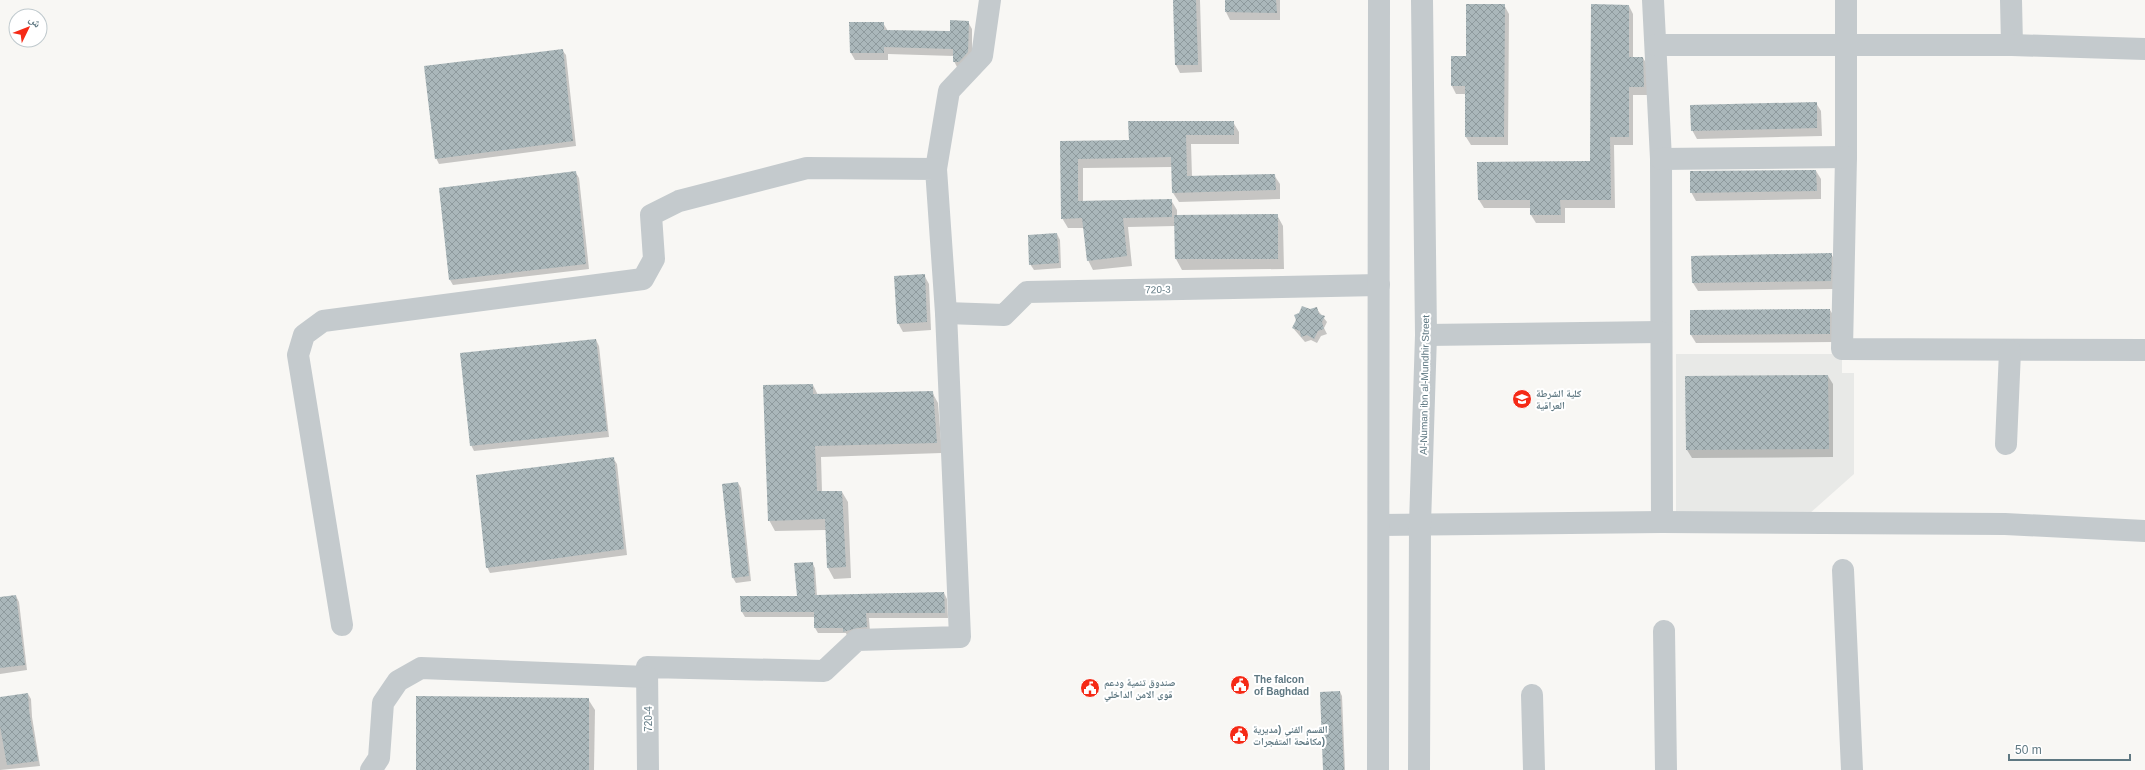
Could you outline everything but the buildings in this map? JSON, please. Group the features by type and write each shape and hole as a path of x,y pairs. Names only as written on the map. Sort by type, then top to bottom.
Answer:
{"street":[{"path":"371,770 379,758 384,703 398,681 421,668 647,672 824,671 857,640 960,636 946,313 936,169 949,91 982,56 990,0"},
{"path":"1378,770 1379,0"},
{"name":"Al-Numan ibn al-Mundhir Street","path":"1419,770 1420,524 1426,335 1422,0"},
{"path":"1652,0 1656,45 1661,158 1660,332 1662,522"},
{"path":"1846,0 1846,157 1842,349 2145,350"},
{"path":"2011,0 2012,45"},
{"path":"1656,45 2012,45 2145,49"},
{"path":"1661,158 1846,157"},
{"path":"342,625 298,355 304,335 323,321 643,280 654,259 651,215 679,202 807,168 936,169"},
{"name":"720-3","path":"946,313 1004,315 1027,292 1379,285"},
{"path":"1426,335 1660,332"},
{"path":"2006,444 2010,350"},
{"path":"1379,525 1662,522 2005,524 2145,531"},
{"path":"1843,570 1852,770"},
{"path":"1664,631 1666,770"},
{"name":"720-4","path":"647,672 648,770"},
{"path":"1532,695 1534,770"}],"shaded area":[{"path":"1676,354 1842,354 1842,373 1854,373 1854,474 1809,514 1676,513"}],"place":[{"name":"كلية الشرطة العراقية","path":"1522,399"},
{"name":"The falcon of Baghdad","path":"1240,685"},
{"name":"صندوق تنمية ودعم قوى الامن الداخلي","path":"1090,688"},
{"name":"القسم الفني (مديرية مكافحة المتفجرات)","path":"1239,735"}]}
